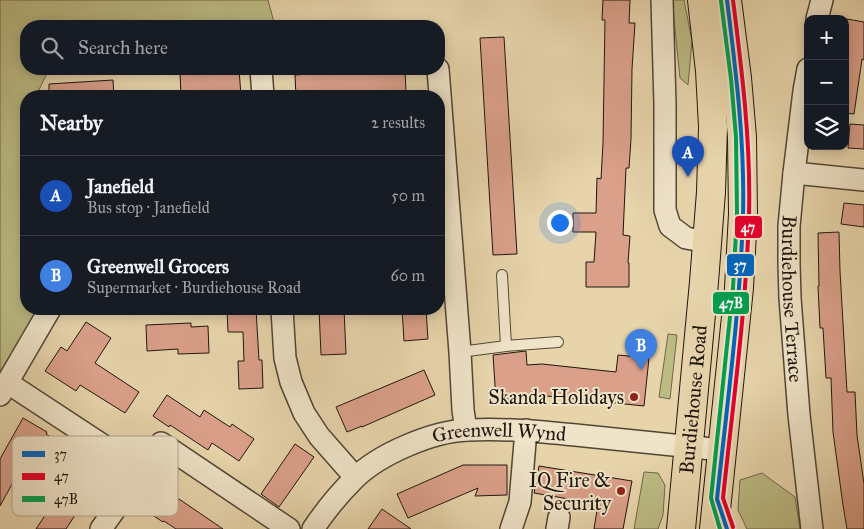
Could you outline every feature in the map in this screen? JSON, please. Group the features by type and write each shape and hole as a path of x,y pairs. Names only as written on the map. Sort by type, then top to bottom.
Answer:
{"main road":[{"name":"Burdiehouse Road","path":"681,529 711,192 713,127 710,71 702,0"},
{"name":"Burdiehouse Road","path":"714,529 739,288 743,214 742,137 727,0"}],"street":[{"path":"662,0 665,104 665,210 670,226 686,238 708,242"},
{"path":"818,15 822,0"},
{"path":"261,75 263,90"},
{"path":"438,75 440,90"},
{"name":"Burdiehouse Terrace","path":"804,91 789,226 790,298 798,415 812,529"},
{"path":"445,159 466,430"},
{"path":"794,173 864,180"},
{"path":"47,315 4,390 83,436"},
{"path":"282,315 285,358 291,382 304,413 319,436 355,478"},
{"name":"Greenwell Wynd","path":"314,529 355,478 379,460 435,435 466,430 526,430 722,450"},
{"path":"511,529 520,502 526,430"},
{"path":"178,454 289,529"},
{"path":"101,529 110,516"}],"lane":[{"path":"502,275 506,346"},
{"path":"460,352 558,342"},
{"path":"717,500 727,529"}],"shaded area":[{"path":"0,0 268,0 273,20 20,20 20,75 46,75 39,90 20,90 20,315 34,315 0,372"},
{"path":"672,0 684,0 692,41 688,85 680,78"},
{"path":"668,334 677,335 670,399 659,397"},
{"path":"644,472 658,473 665,485 663,515 658,529 634,529"},
{"path":"762,473 795,497 800,529 747,529 738,510 740,480"}],"building":[{"path":"603,0 630,0 629,23 635,23 631,139 629,168 626,168 623,235 630,236 629,287 586,287 586,262 594,262 596,232 573,232 573,213 596,213 597,178 601,179 605,20 602,20"},
{"path":"849,19 864,22 864,60 862,59 854,114 849,113"},
{"path":"504,37 517,254 493,255 480,38"},
{"path":"180,75 239,75 241,90 181,90"},
{"path":"295,75 405,75 406,90 296,90"},
{"path":"113,80 114,90 49,90 49,84"},
{"path":"850,124 864,125 864,149 849,148"},
{"path":"844,203 864,205 864,227 841,224"},
{"path":"839,232 847,392 855,392 857,435 864,484 864,529 847,529 833,432 831,378 826,378 823,328 820,328 818,233"},
{"path":"227,315 256,315 259,360 262,360 263,388 239,389 238,361 244,361 243,332 228,332"},
{"path":"319,315 344,315 346,354 321,355"},
{"path":"402,315 426,315 428,339 404,341"},
{"path":"86,322 111,338 95,363 139,392 125,413 80,385 76,391 45,371 61,347 67,351"},
{"path":"191,323 191,327 208,326 209,353 178,354 178,349 147,351 146,325"},
{"path":"526,351 527,365 542,364 616,372 618,355 649,358 644,406 547,396 496,400 493,355"},
{"path":"424,370 435,395 347,432 336,407"},
{"path":"167,395 200,417 204,410 230,427 232,424 254,439 239,461 212,443 208,450 153,416"},
{"path":"23,418 47,432 46,434 49,436 13,436"},
{"path":"12,438 12,484 0,506 0,459"},
{"path":"295,444 314,457 279,507 261,494"},
{"path":"463,465 507,465 507,495 475,496 478,488 408,518 397,494"},
{"path":"539,466 632,481 623,529 594,529 598,504 534,493"},
{"path":"178,499 223,529 176,529 154,516 178,516"},
{"path":"382,509 411,529 368,529"},
{"path":"45,516 74,516 66,529 36,529"}],"transit line":[{"name":"37","path":"727,0 734,54 743,162 743,216 736,322 717,499 727,529"},
{"name":"47","path":"733,0 745,107 749,161 749,215 742,322 723,498 733,527"},
{"name":"47B","path":"720,529 711,498 733,288 737,214 736,137 721,1"}],"place":[{"name":"Janefield","path":"688,177"},
{"name":"Greenwell Grocers","path":"641,370"},
{"name":"Skanda Holidays","path":"634,397"},
{"name":"IQ Fire & Security","path":"621,491"}]}
